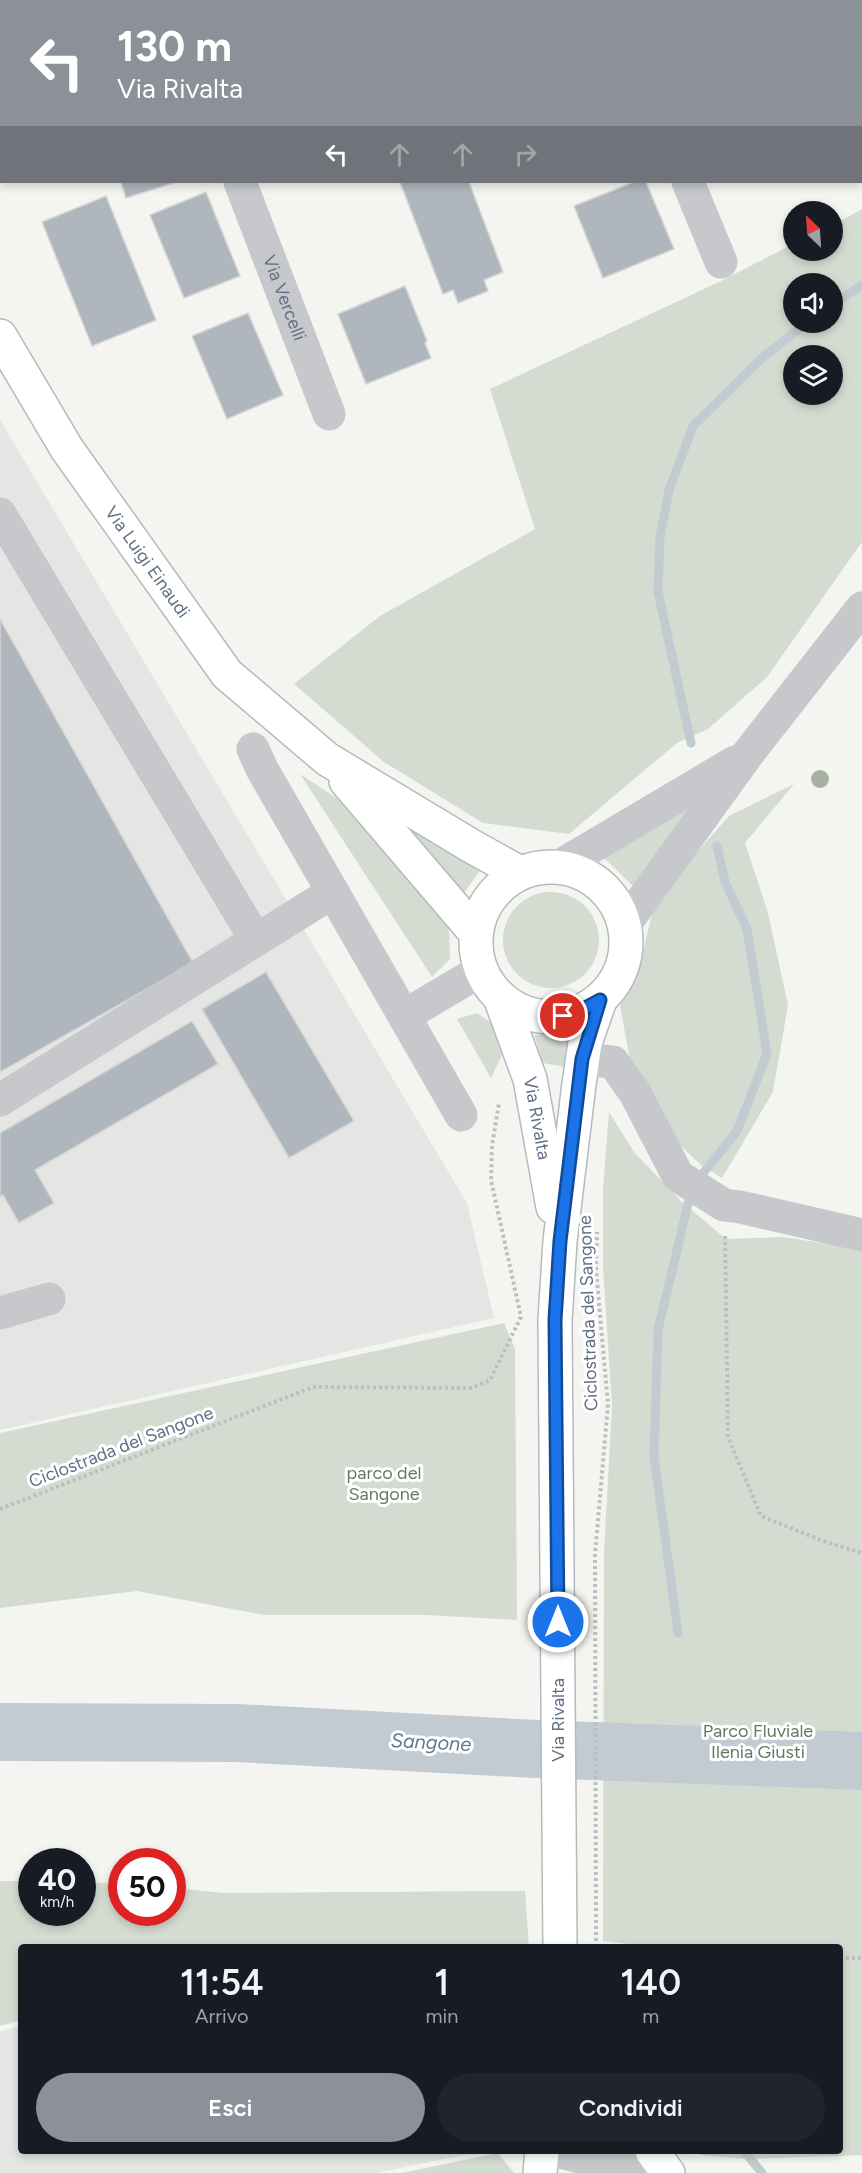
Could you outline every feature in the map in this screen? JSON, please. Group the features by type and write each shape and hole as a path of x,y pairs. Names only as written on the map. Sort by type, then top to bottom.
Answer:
{"main road":[{"name":"Via Luigi Einaudi","path":"0,336 67,449 227,674 327,759 476,932"},
{"name":"Via Luigi Einaudi","path":"327,759 473,848 520,873"},
{"name":"Via Rivalta","path":"560,1939 555,1320 560,1241 582,1059 600,1000 617,979 626,952 625,924 612,896 588,876 558,867 539,867 520,873 490,897 476,932 475,952 480,971 489,987 501,1000 524,1013 550,1018 576,1013 600,1000"},
{"name":"Via Rivalta","path":"501,1000 530,1079 560,1241"},
{"path":"540,2173 542,2154"},
{"path":"654,2154 668,2173"}],"street":[{"name":"Via Vercelli","path":"240,183 329,414"},
{"path":"688,183 721,262"},
{"path":"0,514 256,940"},
{"path":"625,924 747,755 862,608"},
{"path":"253,748 262,769 461,1115"},
{"path":"558,867 747,755"},
{"path":"0,1100 333,892"},
{"path":"404,1016 480,971"},
{"path":"582,1059 613,1062 635,1093 678,1176 724,1205 862,1235"},
{"path":"0,1313 49,1299"},
{"path":"568,2154 635,2173"}],"path":[{"name":"Ciclostrada del Sangone","path":"0,1509 313,1387 472,1388 490,1380 521,1317 491,1180 492,1146 502,1084 530,1079"},
{"path":"724,1205 728,1437 761,1516 862,1553"},
{"name":"Ciclostrada del Sangone","path":"596,1944 595,1555 608,1404 596,1270 597,1222"},
{"path":"843,1958 862,1958"}],"shaded area":[{"path":"0,420 467,1203 494,1318 0,1430"},
{"path":"18,2026 18,2154 468,2154 376,2173 0,2173 0,2032"}],"green space":[{"path":"862,209 862,542 767,677 708,729 677,743 569,834 483,823 384,762 294,684 380,616 535,529 490,389 719,282 783,249 783,261 843,261 843,219"},
{"path":"300,774 338,799 434,904 449,928 450,959 432,977"},
{"path":"719,778 635,888 601,855"},
{"path":"794,784 745,843 768,913 788,1005 773,1092 722,1178 701,1165 658,1124 630,1060 620,1006 644,947 656,898 729,816"},
{"path":"386,806 483,866 462,896"},
{"path":"551,892 569,896 585,906 595,922 599,940 595,958 585,974 569,984 551,988 533,984 517,974 507,958 503,940 507,922 517,906 533,896"},
{"path":"477,1013 495,1025 503,1053 491,1078 457,1019"},
{"path":"576,1032 570,1068 543,1063 534,1035"},
{"name":"Parco Fluviale Ilenia Giusti","path":"609,1112 634,1152 681,1201 726,1239 783,1237 862,1249 862,2155 746,2159 700,2154 843,2154 843,1944 629,1944 603,1941 604,1552 612,1406 603,1268 603,1189"},
{"name":"parco del Sangone","path":"504,1323 515,1349 517,1620 425,1615 264,1615 137,1591 0,1608 0,1433"},
{"path":"0,1881 18,1881 18,1926 96,1926 96,1883 108,1883 108,1926 186,1926 186,1889 225,1893 525,1891 529,1944 18,1944 18,2021 0,2026"},
{"path":"499,2154 514,2173 401,2173"}],"building":[{"path":"121,183 173,183 126,198"},
{"path":"400,183 469,183 503,272 484,280 488,291 458,303 453,290 443,294"},
{"path":"632,183 646,183 674,249 603,278 574,206"},
{"path":"206,192 240,276 184,298 150,215"},
{"path":"106,196 156,320 92,346 42,222"},
{"path":"405,286 427,341 425,343 431,358 366,384 338,314"},
{"path":"248,313 283,395 227,419 192,336"},
{"path":"0,619 193,963 0,1072"},
{"path":"266,972 354,1121 289,1158 202,1009"},
{"path":"192,1021 218,1064 35,1170 54,1203 19,1223 3,1195 0,1197 0,1133"}],"waterway":[{"path":"843,298 862,285"},
{"path":"691,743 658,592 660,538 669,490 693,426 762,358 794,333"},
{"path":"678,1633 654,1456 658,1330 692,1187 737,1131 767,1054 747,929 725,882 717,846"},
{"name":"Sangone","path":"0,1732 237,1733 536,1749 862,1761"},
{"path":"746,2154 762,2173"}],"route":[{"path":"558,1622 555,1320 560,1241 582,1059 600,1000 576,1013 563,1016"}]}
